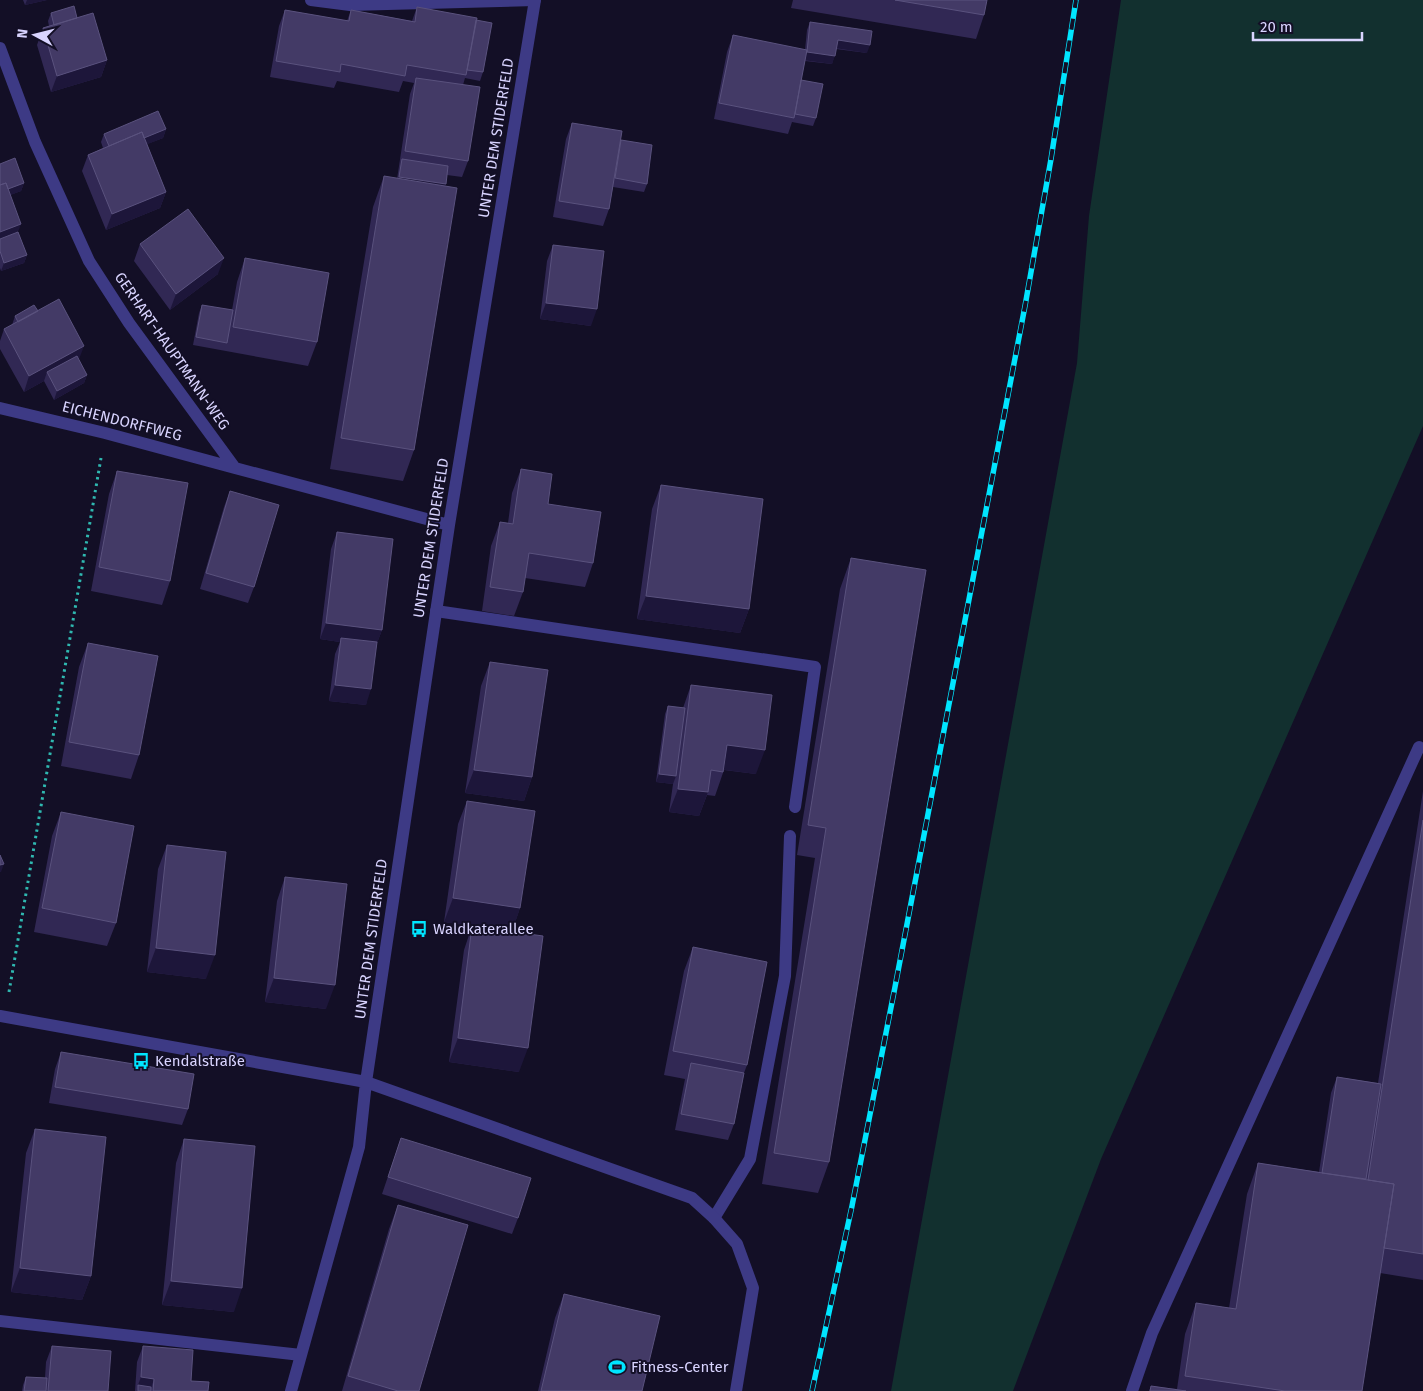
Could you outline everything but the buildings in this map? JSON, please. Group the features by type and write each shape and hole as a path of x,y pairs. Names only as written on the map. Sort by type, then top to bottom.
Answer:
{"street":[{"name":"UNTER DEM STIDERFELD","path":"311,0 350,5 535,0 449,525 366,1082"},
{"name":"GERHART-HAUPTMANN-WEG","path":"0,48 35,142 89,261 129,323 235,468"},
{"name":"EICHENDORFFWEG","path":"0,408 105,433 235,468"},
{"path":"235,468 449,525"},
{"path":"436,611 815,668 795,807"},
{"path":"1132,1391 1152,1332 1419,747"},
{"path":"714,1218 750,1159 785,976 790,836"},
{"path":"2,1017 366,1082 692,1198 714,1218 737,1244 753,1288 736,1391"},
{"path":"291,1391 359,1147 366,1082"},
{"path":"0,1321 301,1355"}],"path":[{"path":"2,1017 105,433"}],"green space":[{"path":"1121,0 1423,0 1423,426 1101,1159 1013,1391 891,1391 1077,363 1089,216"}],"railway":[{"path":"812,1391 852,1206 895,987 1025,306 1076,0"}],"place":[{"name":"Waldkaterallee","path":"419,929"},
{"name":"Kendalstraße","path":"141,1061"},
{"name":"Fitness-Center","path":"617,1367"}]}
